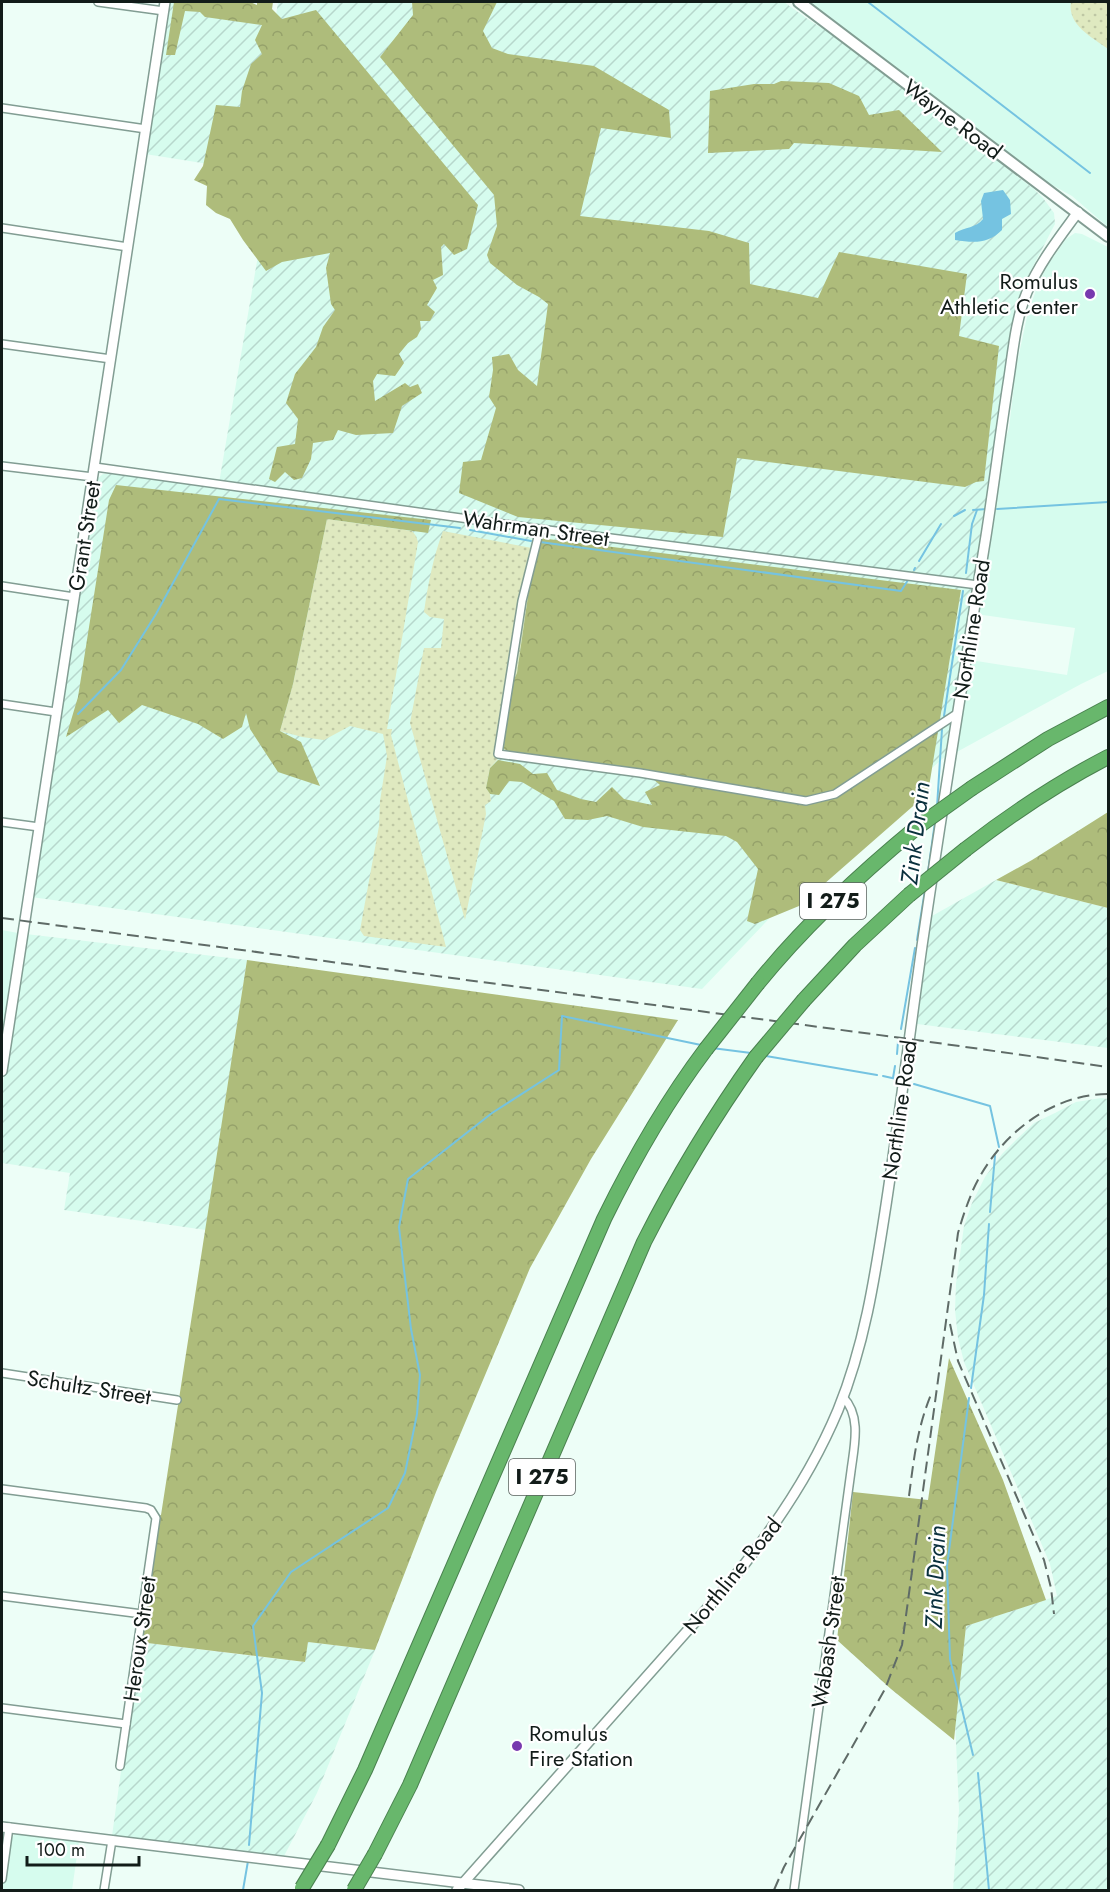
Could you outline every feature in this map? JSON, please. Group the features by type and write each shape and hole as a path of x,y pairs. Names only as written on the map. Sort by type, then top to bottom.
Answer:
{"highway":[{"name":"I 275","path":"301,1889 328,1845 365,1770 603,1219 676,1090 705,1049 782,953 826,908 916,828 972,788 1048,739 1108,706"},
{"name":"I 275","path":"354,1890 410,1785 644,1242 694,1149 756,1057 855,945 909,895 1006,818 1108,757"}],"main road":[{"name":"Wayne Road","path":"799,2 1108,236"}],"street":[{"path":"98,2 164,6"},
{"name":"Grant Street","path":"2,1071 164,6"},
{"path":"2,108 146,129"},
{"name":"Northline Road","path":"460,1887 750,1558 801,1481 843,1397 870,1305 905,1081 922,945 1021,309 1048,252 1078,212"},
{"path":"2,228 128,247"},
{"path":"2,344 111,358"},
{"name":"Wahrman Street","path":"2,466 94,472 978,585"},
{"path":"540,529 522,601 498,754 640,773 806,801 835,794 959,713"},
{"path":"2,586 74,597"},
{"path":"2,704 56,712"},
{"path":"2,822 39,827"},
{"name":"Schultz Street","path":"2,1373 177,1400"},
{"name":"Wabash Street","path":"794,1890 851,1471 855,1426 853,1412 843,1397"},
{"name":"Heroux Street","path":"2,1490 146,1508 154,1513 157,1521 120,1766"},
{"path":"2,1596 142,1614"},
{"path":"2,1708 126,1724"},
{"path":"2,1879 5,1827 460,1887 519,1890"},
{"path":"104,1890 112,1840"}],"shaded area":[{"path":"168,2 225,2 275,22 278,2 784,2 842,41 1034,189 1054,213 1055,224 1025,282 1013,322 947,755 826,859 702,989 31,897 96,480 103,474 118,474 218,489 272,174 145,154"},
{"path":"804,2 1108,2 1108,227 1072,196 1043,180"},
{"path":"1071,2 1108,2 1108,49 1077,24 1071,10"},
{"path":"1075,233 1082,234 1108,247 1108,671 955,753 970,660 1067,675 1075,628 976,614 1002,450 1009,428 1016,368 1028,312 1047,266 1066,239"},
{"path":"327,519 412,531 418,542 387,729 392,729 391,735 446,947 364,936 360,930 379,826 380,801 387,756 383,734 350,726 324,740 280,731 293,684"},
{"path":"443,531 537,549 517,673 509,699 505,751 490,768 486,788 491,801 485,805 486,814 465,920 410,723 424,648 441,648 444,619 430,617 424,612 431,571"},
{"path":"996,880 1108,908 1108,1048 917,1024 932,916"},
{"path":"2,930 18,933 2,1036"},
{"path":"26,934 247,960 206,1230 64,1210 70,1173 2,1163 2,1090"},
{"path":"1108,1099 1108,1890 953,1890 959,1810 955,1720 966,1626 1057,1596 1050,1564 964,1362 958,1338 955,1310 964,1226 985,1177 1002,1154 1034,1123 1076,1102"},
{"path":"139,1642 304,1662 308,1642 375,1650 317,1793 284,1856 112,1836"},
{"path":"14,1835 79,1841 72,1890 2,1890 11,1840"}],"green space":[{"path":"174,2 250,2 257,5 257,2 273,2 272,9 282,19 316,10 478,205 467,249 454,255 444,244 441,247 443,275 433,280 437,288 427,305 435,312 430,321 420,321 421,329 417,337 408,343 399,354 404,363 395,376 377,374 373,381 375,401 405,383 410,387 418,384 422,393 402,406 393,433 356,435 338,430 333,440 313,443 311,459 302,478 294,480 285,472 275,482 269,479 277,447 295,444 298,419 286,403 295,374 316,347 323,327 335,310 331,304 326,268 330,253 282,262 266,271 230,219 216,213 206,205 207,186 194,180 203,166 216,105 240,107 242,91 251,64 262,54 255,40 262,25 205,17 200,12 185,11 175,55 166,55"},
{"path":"412,2 497,2 483,31 492,48 508,54 594,66 669,110 671,138 601,128 580,216 709,231 749,243 750,284 818,298 839,252 967,274 959,336 999,346 984,481 965,487 737,458 723,537 518,517 459,493 463,462 481,460 496,408 489,397 493,370 492,357 509,354 518,370 537,386 548,304 517,285 490,263 487,255 497,226 494,195 380,57 413,15"},
{"path":"781,81 829,83 859,96 869,115 899,110 942,152 794,143 789,149 708,153 710,91 754,84 774,84"},
{"path":"116,485 431,520 428,533 327,519 293,684 280,731 301,742 320,786 278,772 250,729 246,713 242,727 223,739 198,724 142,705 119,723 108,710 66,737 78,697 109,500"},
{"path":"540,538 961,590 928,793 799,906 755,924 747,921 758,869 737,842 726,836 643,827 607,816 588,820 565,819 554,801 522,782 509,781 499,795 490,794 486,788 490,768 498,760 520,764 533,774 547,773 557,790 596,802 612,787 624,799 652,805 645,792 660,785 646,773 623,767 515,756 504,749 511,690 517,673 531,575"},
{"path":"1108,812 1108,908 996,880 1032,860"},
{"path":"247,960 678,1020 591,1159 530,1268 436,1492 375,1650 308,1642 305,1662 139,1642 158,1516 161,1515"},
{"path":"949,1358 1003,1480 1046,1600 966,1626 954,1740 891,1689 837,1640 853,1492 928,1500"}],"water":[{"path":"1003,190 1010,200 1011,214 1002,219 1002,230 986,240 968,242 955,240 955,233 983,219 981,201 984,193"}],"waterway":[{"path":"868,2 1090,173"},
{"path":"78,714 121,670 156,614 219,499 460,528"},
{"name":"Zink Drain","path":"997,509 1108,502"},
{"name":"Zink Drain","path":"973,510 987,509"},
{"path":"954,516 965,510"},
{"name":"Zink Drain","path":"966,573 972,524 977,510"},
{"path":"919,561 941,524"},
{"path":"470,530 531,541"},
{"path":"540,542 901,591 908,580"},
{"name":"Zink Drain","path":"944,716 963,591"},
{"name":"Zink Drain","path":"937,807 942,729"},
{"name":"Zink Drain","path":"928,872 935,822"},
{"name":"Zink Drain","path":"917,940 925,890"},
{"name":"Zink Drain","path":"901,1029 915,948"},
{"path":"249,1845 262,1693 253,1626 291,1572 388,1508 405,1473 417,1414 420,1375 411,1329 399,1227 408,1179 492,1113 559,1070 562,1016 701,1045"},
{"name":"Zink Drain","path":"897,1054 898,1042"},
{"path":"712,1048 751,1053"},
{"path":"766,1056 877,1075"},
{"name":"Zink Drain","path":"893,1078 895,1066"},
{"name":"Zink Drain","path":"883,1076 901,1080"},
{"name":"Zink Drain","path":"914,1084 990,1106 999,1147"},
{"name":"Zink Drain","path":"990,1212 995,1156"},
{"name":"Zink Drain","path":"971,1388 984,1295 989,1224"},
{"name":"Zink Drain","path":"969,1398 947,1566 950,1659 973,1755"},
{"name":"Zink Drain","path":"978,1773 989,1890"},
{"path":"243,1890 248,1861"}],"railway":[{"path":"2,918 1108,1067"},
{"path":"774,1890 784,1867 885,1689 902,1645 958,1233 973,1190 996,1153 1028,1122 1046,1110 1066,1102 1087,1096 1108,1094"},
{"path":"950,1324 958,1361 1044,1560 1054,1614"},
{"path":"909,1496 919,1431 932,1392"}],"place":[{"name":"Romulus Athletic Center","path":"1090,294"},
{"name":"Romulus Fire Station","path":"517,1746"}]}
